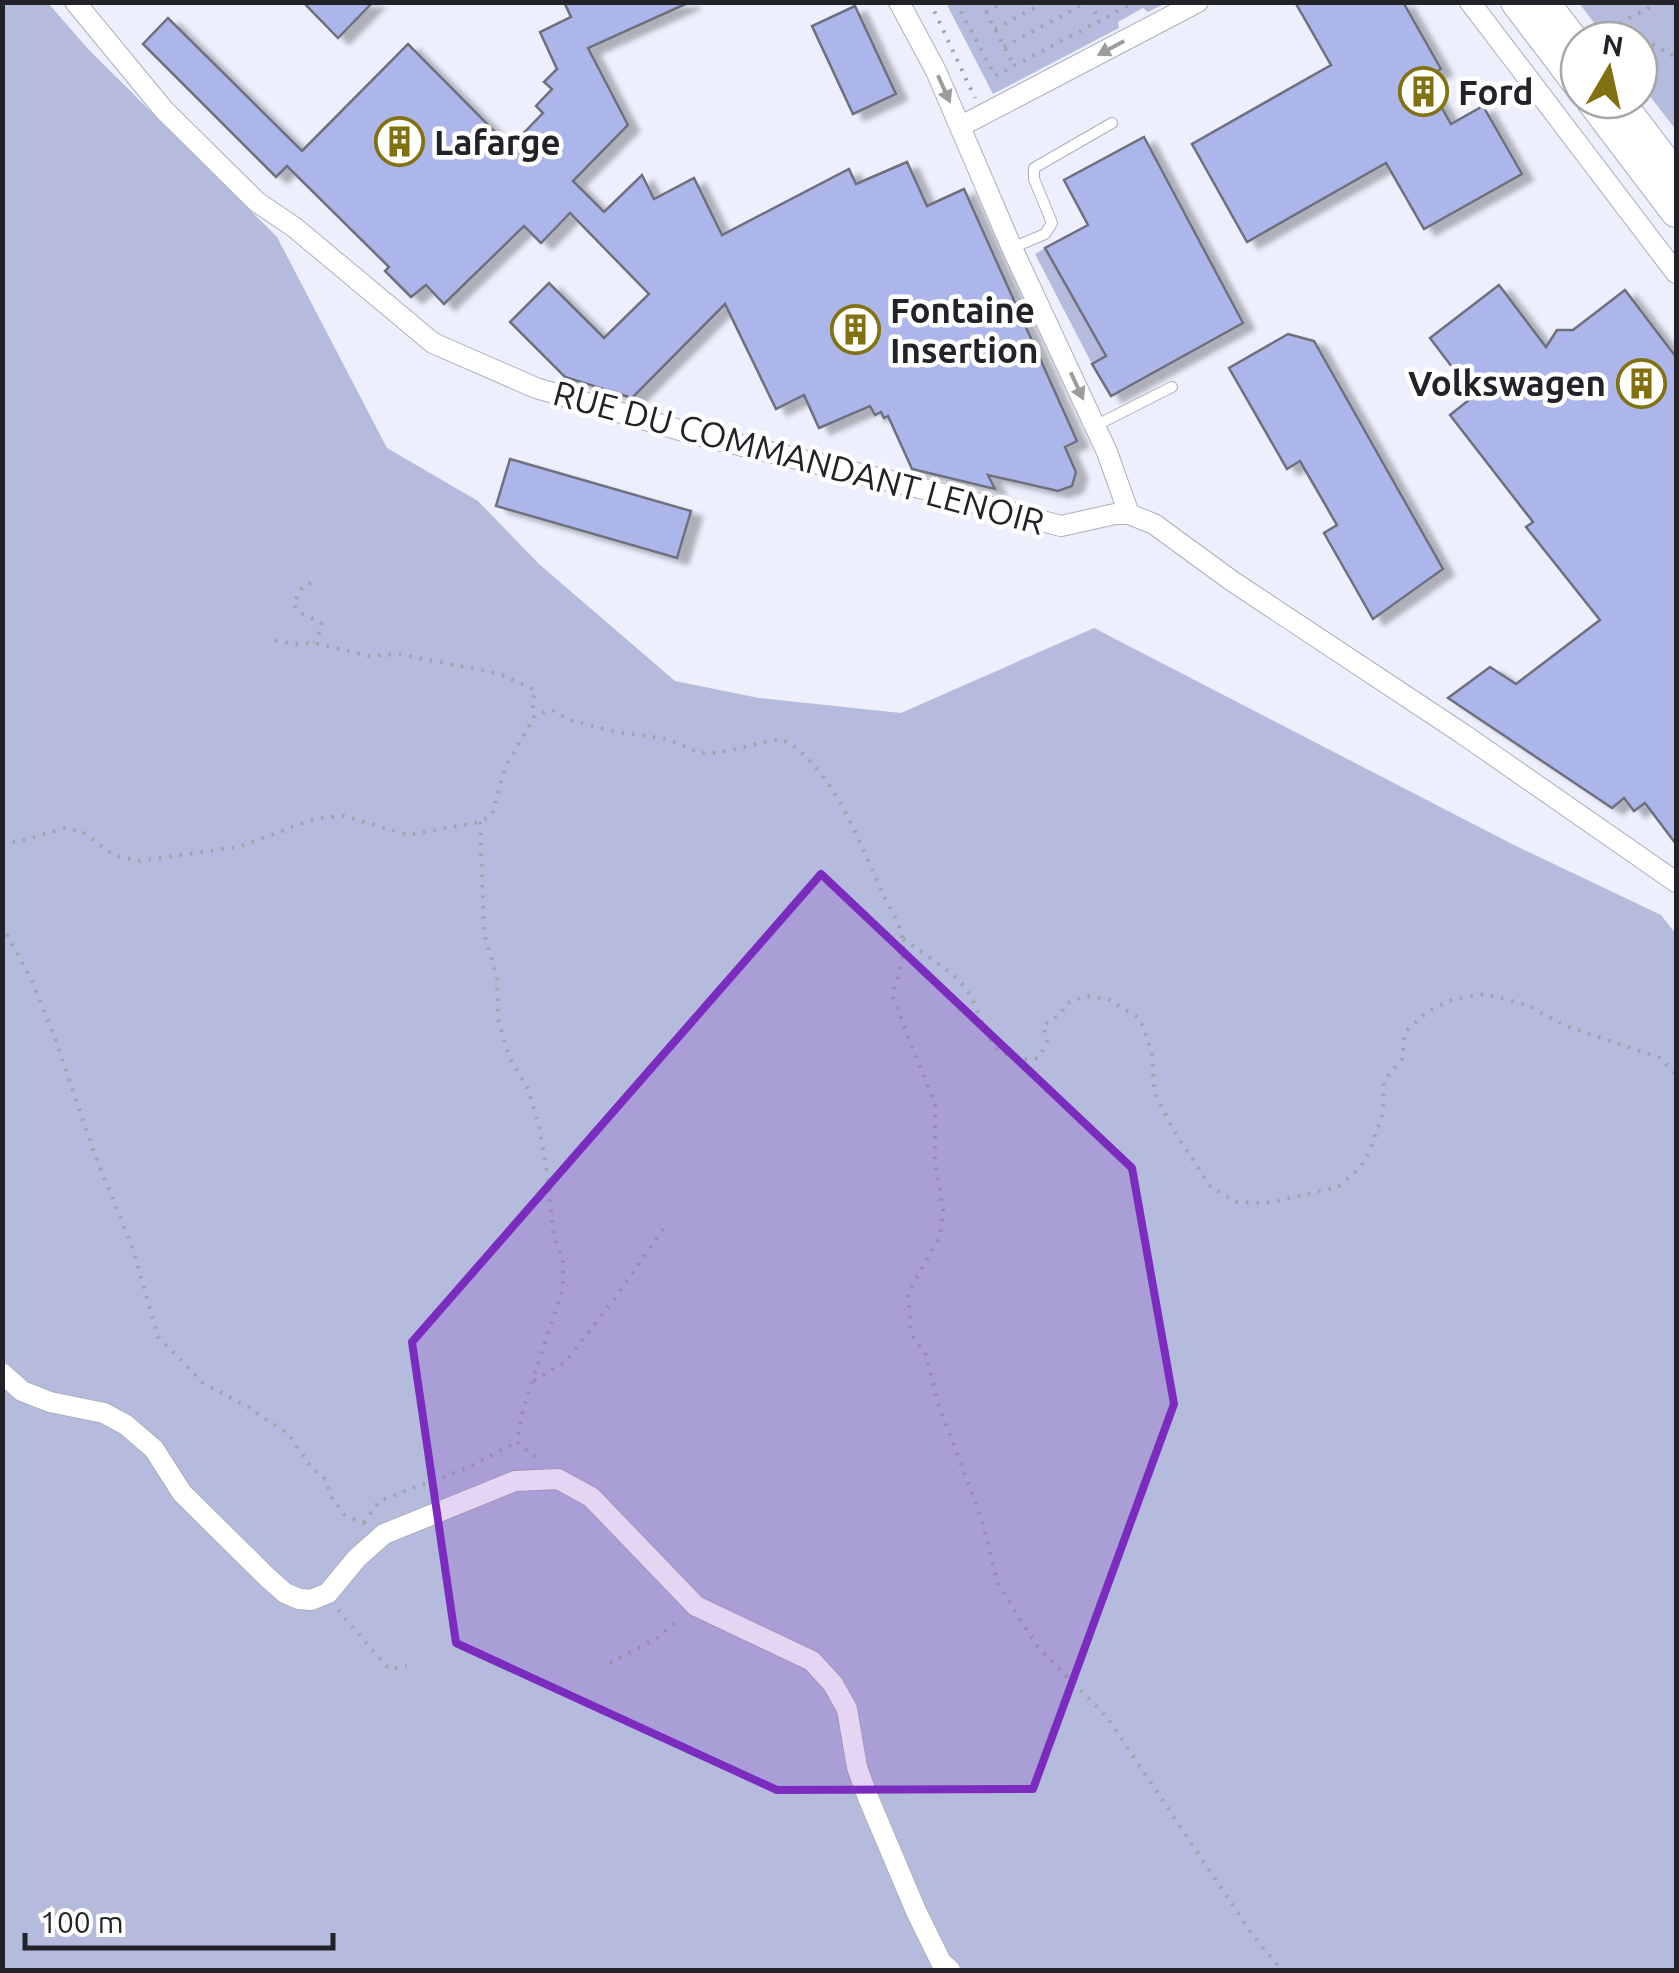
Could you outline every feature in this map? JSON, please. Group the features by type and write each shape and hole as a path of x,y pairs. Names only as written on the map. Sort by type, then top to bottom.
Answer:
{"main road":[{"path":"1516,2 1559,59"},
{"path":"1544,2 1566,20"},
{"path":"1606,120 1676,212"},
{"path":"1633,120 1676,176"}],"street":[{"name":"RUE DU COMMANDANT LENOIR","path":"75,2 164,110 258,202 294,226 433,343 575,401 1061,526 1129,514"},
{"path":"899,2 968,122 1012,248 1095,426 1129,514 1154,524 1676,882"},
{"path":"968,122 1198,2"},
{"path":"1470,2 1676,273"},
{"path":"2,1372 22,1390 50,1402 104,1413 126,1425 154,1449 182,1493 285,1593 298,1599 311,1600 328,1593 357,1558 384,1534 515,1482 558,1479 591,1497 696,1606 812,1661 833,1684 847,1709 867,1796 916,1911 941,1962 950,1970"}],"lane":[{"path":"1012,248 1045,234 1052,223 1034,179 1034,168 1112,123"},
{"path":"1095,426 1172,387"}],"path":[{"path":"930,2 975,96 968,122"},
{"path":"956,2 996,76 1135,2"},
{"path":"981,2 1014,66"},
{"path":"986,12 1004,2"},
{"path":"995,29 1045,2"},
{"path":"1004,48 1089,2 1100,21"},
{"path":"1627,20 1660,2"},
{"path":"1125,5 1130,16"},
{"path":"311,583 304,585 293,604 321,623 314,643"},
{"path":"276,640 314,643 369,656 398,654 510,677 534,690 535,715"},
{"path":"2,841 18,842 65,828 84,832 113,855 138,861 238,847 315,819 344,816 408,835 480,822 492,815 505,768 535,715 543,710 615,732 667,739 699,753 718,753 780,738 790,743 833,790 903,938 966,988 996,1050 1018,1061 1039,1058 1046,1042 1042,1025 1061,1014 1066,1004 1086,996 1108,999 1140,1020 1152,1052 1154,1092 1174,1131 1210,1186 1236,1202 1266,1204 1338,1188 1360,1168 1383,1113 1384,1082 1402,1059 1405,1032 1427,1012 1448,1001 1484,994 1527,1005 1566,1026 1660,1058 1676,1074"},
{"path":"480,822 484,933 497,977 498,1020 509,1056 528,1089 539,1126 554,1234 564,1260 563,1288 522,1410 517,1442"},
{"path":"2,926 32,982 55,1038 95,1155 134,1249 158,1336 204,1382 288,1434 311,1467 326,1479 332,1498 345,1514 384,1534"},
{"path":"903,938 901,970 892,995 935,1104 934,1162 943,1210 940,1236 908,1293 908,1315 911,1334 926,1355 939,1406 982,1520 998,1584 1036,1646 1107,1717 1254,1937 1282,1970"},
{"path":"534,1381 566,1361 663,1229"},
{"path":"364,1524 379,1501 468,1468 517,1442"},
{"path":"517,1442 558,1479"},
{"path":"328,1593 389,1670 407,1666"},
{"path":"610,1662 657,1638 696,1606"}],"highlighted area":[{"path":"821,874 1132,1168 1174,1404 1033,1789 777,1790 456,1643 412,1342"}],"shaded area":[{"path":"3,3 48,3 88,49 277,237 387,448 478,501 539,564 675,681 759,698 901,713 1094,628 1510,843 1661,915 1676,934 1676,1970 3,1970"},
{"path":"946,3 1166,3 1148,12 1143,8 1118,22 1119,28 993,94"},
{"path":"1579,3 1676,3 1676,130 1659,108 1659,20 1592,20"},
{"path":"1045,248 1106,356 1092,364 1035,254"}],"building":[{"path":"303,2 373,2 338,38"},
{"path":"564,2 690,2 588,48 628,125 573,181 604,212 642,175 654,199 694,178 722,235 849,169 856,184 907,162 927,206 964,189 1077,441 1065,447 1076,472 1072,486 1058,491 988,475 995,489 912,469 888,416 884,418 881,412 875,415 870,406 819,428 804,395 776,409 725,304 632,398 565,377 510,322 549,283 604,338 649,294 570,213 541,243 524,226 444,304 426,285 411,297 385,271 389,267 287,166 276,177 143,44 168,18 302,151 408,44 510,147 543,113 536,106 552,89 544,82 557,69 540,32 571,17"},
{"path":"1295,2 1403,2 1441,69 1425,78 1451,124 1483,106 1522,174 1424,229 1386,163 1247,242 1192,144 1331,65"},
{"path":"855,6 896,94 853,114 812,26"},
{"path":"1144,137 1243,323 1111,396 1092,364 1106,356 1045,248 1088,225 1064,180"},
{"path":"1499,285 1546,347 1557,330 1573,330 1625,290 1676,357 1676,844 1645,803 1634,811 1624,798 1612,808 1448,698 1490,667 1516,684 1600,620 1526,527 1533,522 1450,415 1474,396 1430,338"},
{"path":"1288,334 1314,341 1443,569 1373,619 1324,533 1337,525 1300,461 1287,469 1229,368"},
{"path":"510,459 691,511 677,558 496,506"}],"place":[{"name":"Ford","path":"1423,92"},
{"name":"Lafarge","path":"399,142"},
{"name":"Fontaine Insertion","path":"855,330"},
{"name":"Volkswagen","path":"1641,383"}]}
